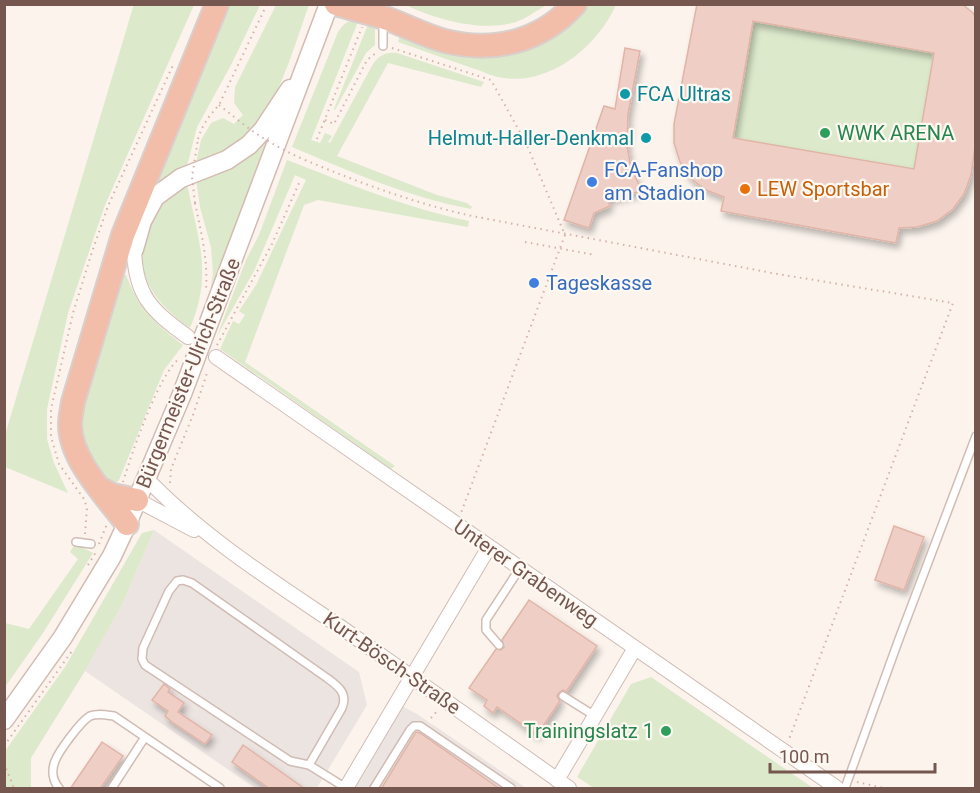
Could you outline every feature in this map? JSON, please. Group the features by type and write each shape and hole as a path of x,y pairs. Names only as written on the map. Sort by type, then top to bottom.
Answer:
{"highway":[{"path":"119,503 82,464 73,446 70,425 74,402 123,235 144,178 217,4"},
{"path":"336,4 484,34 522,26 550,9 554,4"},
{"path":"378,14 445,40 484,47 526,39 562,19 575,4"},
{"path":"134,249 134,222 144,178"}],"main road":[{"name":"Bürgermeister-Ulrich-Straße","path":"4,720 63,637 112,556 119,503 147,479 199,351 329,4"},
{"path":"134,249 142,221 155,196 181,178 227,160 249,145 263,130 308,62"}],"street":[{"path":"134,249 137,279 147,302 159,316 188,337"},
{"name":"Unterer Grabenweg","path":"214,355 837,789"},
{"name":"Kurt-Bösch-Straße","path":"147,479 213,540 570,789"},
{"name":"Kurt-Bösch-Straße","path":"119,503 213,540"},
{"path":"346,789 489,547"},
{"path":"557,780 635,648"}],"lane":[{"path":"378,14 383,46"},
{"path":"845,789 975,436"},
{"path":"76,542 91,544"},
{"path":"498,645 486,630 486,620 520,568"},
{"path":"309,765 342,708 343,693 327,678 192,583 183,580 177,582 169,591 143,648 142,659 145,665 290,761 309,765 346,789"},
{"path":"563,696 595,716"},
{"path":"59,789 52,774 55,761 80,725 90,716 100,714 114,716 220,789"},
{"path":"374,789 414,726 420,726 511,789"},
{"path":"112,789 145,737"}],"path":[{"path":"206,291 205,249 192,177 198,139 205,122 219,105 267,4"},
{"path":"317,139 378,14"},
{"path":"325,120 334,124 367,60 383,46 491,80 526,142 565,235 455,523"},
{"path":"219,105 267,141 304,160 434,208 772,273 953,303 784,752"},
{"path":"163,496 171,481 171,470 214,355 272,244 300,180"},
{"path":"525,243 595,255"},
{"path":"87,567 119,503 128,463 164,378 174,362 181,357"},
{"path":"4,763 14,789"},
{"path":"848,780 884,789"}],"shaded area":[{"path":"154,530 359,672 367,705 317,788 255,788 85,671 122,605"},
{"path":"402,706 417,714 526,788 349,788"}],"green space":[{"path":"134,4 194,5 105,205 68,313 47,409 47,439 54,463 68,493 5,467 5,435"},
{"name":"WWK ARENA","path":"962,4 975,16 974,149 966,188 957,203 944,216 925,224 900,228 896,243 721,211 724,197 701,185 685,170 677,150 674,124 697,5"},
{"path":"224,5 260,5 197,127 187,166 170,173 157,184 152,182"},
{"path":"276,5 309,5 290,60 273,98 252,131 238,143 213,157 196,163 201,140 211,123 223,118 234,124 243,115 234,103 235,87"},
{"path":"406,5 547,5 510,24 480,26 432,16"},
{"path":"575,5 616,5 596,37 582,50 567,62 532,77 513,79 494,76 398,42 403,25 484,47"},
{"path":"359,19 311,140 320,143 325,133 332,136 328,142 330,143 373,64 386,54 397,53 484,82 481,87 388,63 337,156 437,195 467,203 472,207 471,209 402,191 292,147 338,32 347,22"},
{"path":"369,22 375,24 375,45 366,53 335,110 334,109"},
{"path":"270,130 209,300 213,273 211,247 200,207 196,179"},
{"path":"287,160 400,202 469,221 468,227 318,200 304,205 245,362 395,466 391,469 220,349 233,321 239,324 245,315 239,311 256,285 306,180 295,175 254,271 217,336"},
{"path":"187,183 199,238 202,272 197,308 190,328 164,306 154,293 142,266 141,251 152,218 163,198"},
{"path":"120,273 126,275 137,299 149,315 183,345 164,370 119,480 114,485 104,480 82,447 79,410"},
{"path":"154,530 122,605 85,671 31,758 31,788 5,788 5,751 65,667 142,533"},
{"path":"75,544 93,553 43,633 5,687 5,623 29,629 78,559 70,552"},
{"name":"Trainingslatz 1","path":"651,677 813,788 594,788 577,777 631,684"}],"building":[{"name":"WWK ARENA","path":"697,4 962,4 975,16 975,147 971,175 964,194 953,209 937,221 917,227 899,228 896,243 721,211 724,197 706,190 690,178 680,162 674,143 674,124","holes":["753,21 934,53 914,169 733,138"]},
{"path":"625,48 640,51 628,114 627,146 631,168 642,191 607,199 610,206 594,213 589,228 564,220 604,106 615,109"},
{"path":"894,526 924,537 904,590 875,580"},
{"path":"529,600 597,646 566,692 563,690 559,693 557,696 560,701 537,735 497,707 493,713 484,706 487,700 469,688 496,649 501,650 504,647 502,640"},
{"path":"164,684 170,689 168,692 184,703 178,712 212,735 205,744 172,722 165,716 168,711 152,700"},
{"path":"416,732 420,733 500,789 381,789"},
{"path":"102,742 123,756 100,789 70,789"},
{"path":"243,745 305,789 270,789 232,762"}],"place":[{"name":"FCA Ultras","path":"625,94"},
{"name":"WWK ARENA","path":"825,133"},
{"name":"Helmut-Haller-Denkmal","path":"646,138"},
{"name":"FCA-Fanshop am Stadion","path":"592,182"},
{"name":"LEW Sportsbar","path":"745,189"},
{"name":"Tageskasse","path":"534,283"},
{"name":"Trainingslatz 1","path":"666,731"}]}
